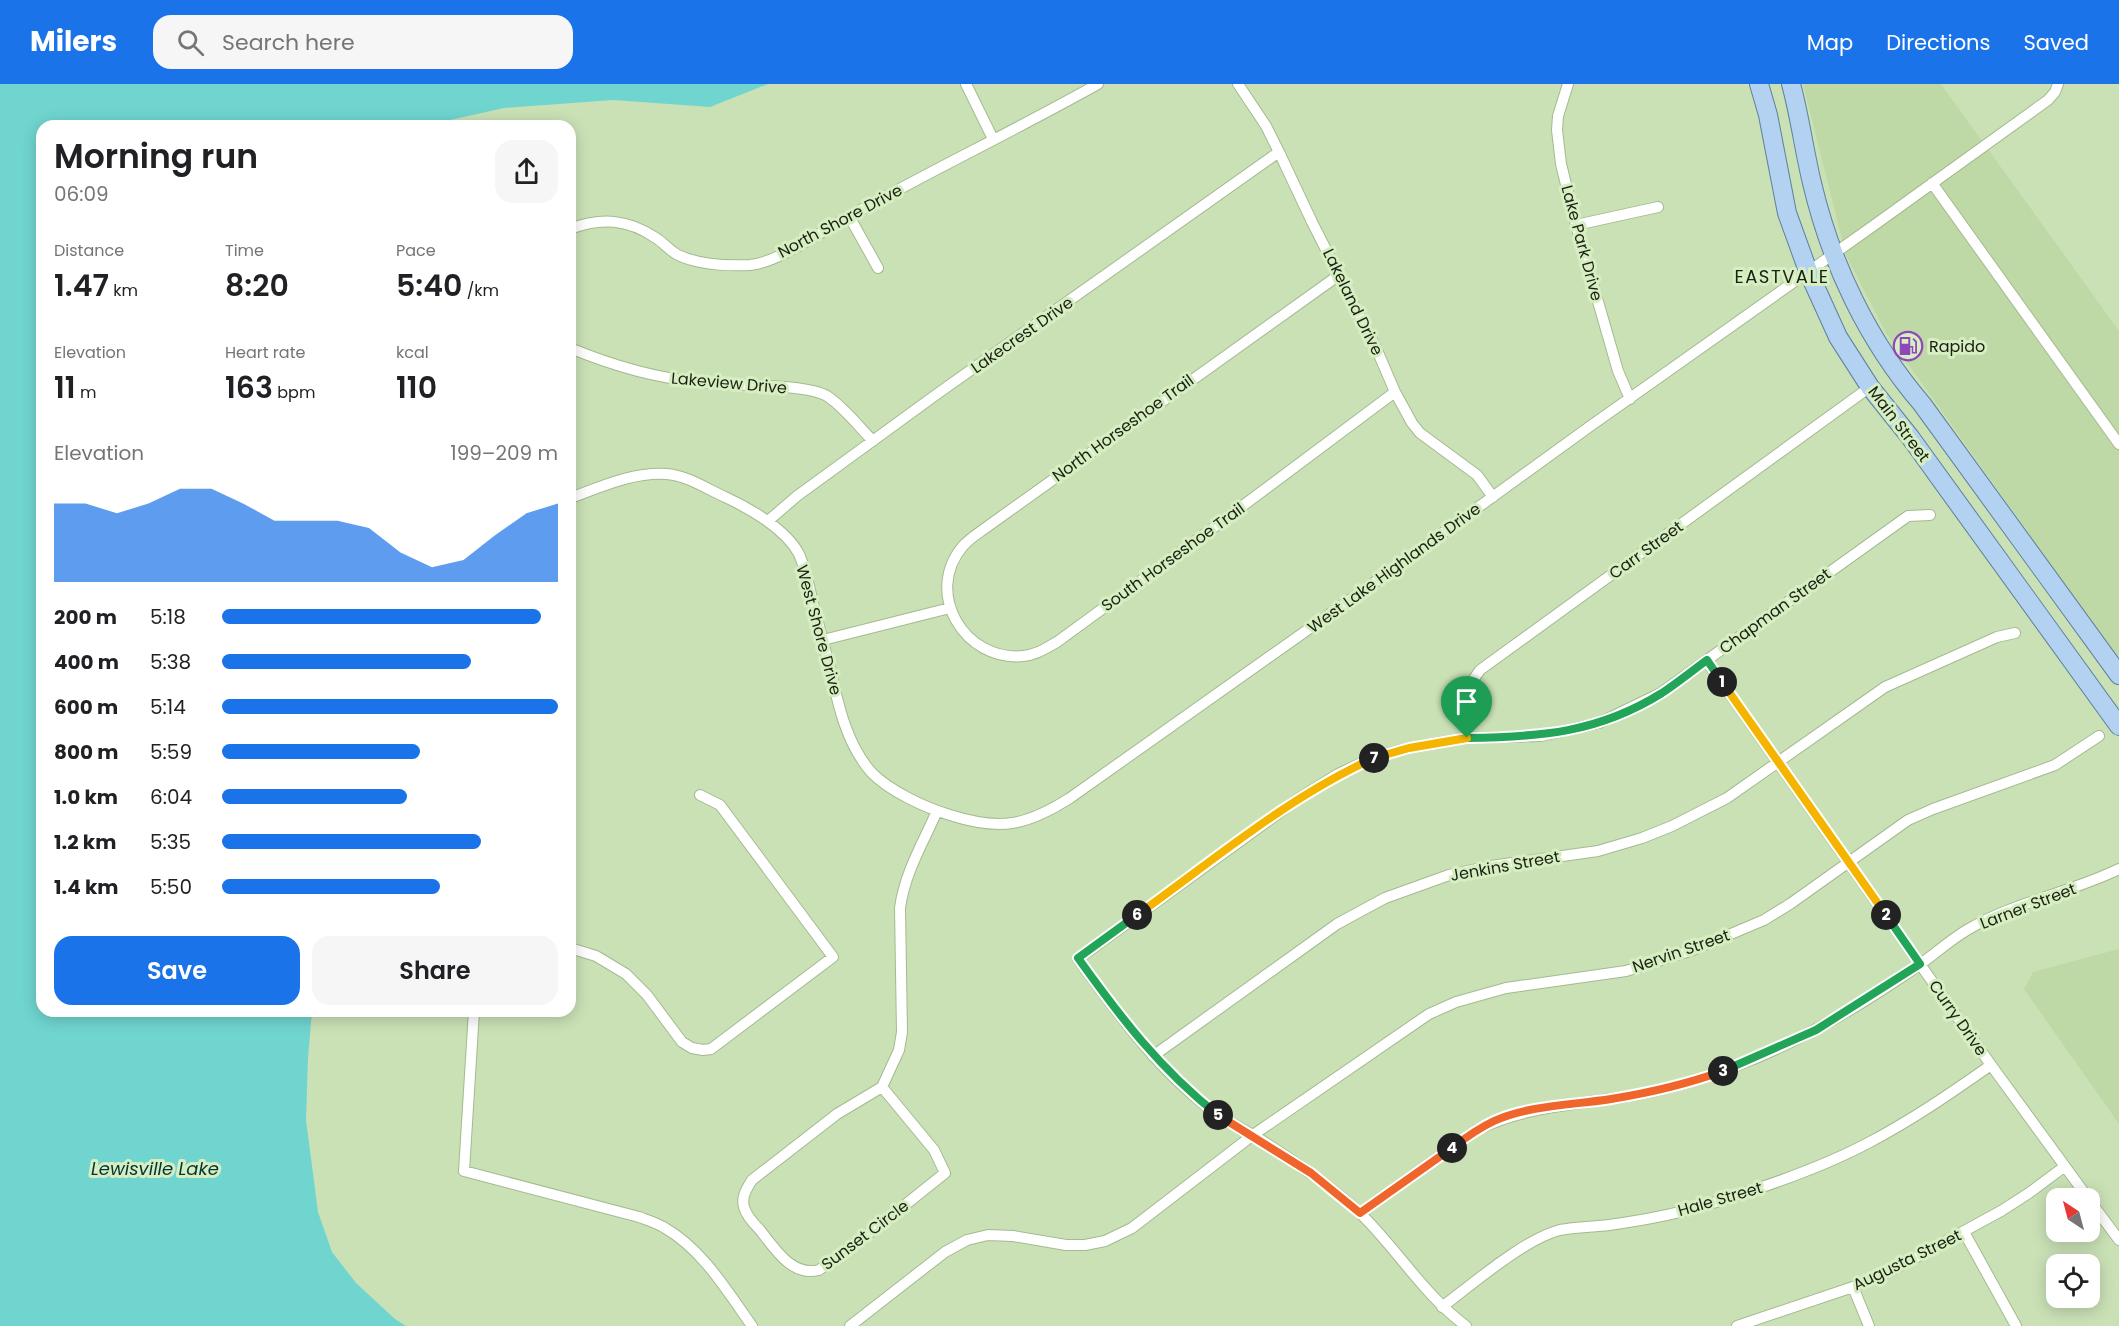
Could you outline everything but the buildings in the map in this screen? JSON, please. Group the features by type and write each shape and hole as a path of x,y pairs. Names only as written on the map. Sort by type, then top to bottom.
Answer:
{"main road":[{"name":"Main Street","path":"1759,84 1768,115 1787,213 1808,271 1838,337 1870,387 1910,437 2119,726"},
{"name":"Main Street","path":"1791,84 1801,119 1812,182 1833,254 1852,298 1890,362 1923,404 2119,675"}],"street":[{"path":"966,84 993,139"},
{"name":"North Shore Drive","path":"576,228 594,221 618,222 656,237 683,257 713,264 753,264 785,253 849,216 1098,84"},
{"name":"Lakeland Drive","path":"1238,84 1266,126 1377,350 1395,392 1419,433 1477,475 1492,497"},
{"name":"Lake Park Drive","path":"1568,84 1558,116 1557,130 1561,164 1618,371 1630,399"},
{"name":"West Lake Highlands Drive","path":"937,811 990,825 1008,825 1046,813 1366,589 2048,100 2058,84"},
{"name":"Lakecrest Drive","path":"768,521 797,496 873,441 1279,152"},
{"path":"1932,183 2119,444"},
{"path":"1576,225 1658,207"},
{"path":"849,216 878,268"},
{"name":"North Horseshoe Trail","path":"950,608 946,597 946,585 953,563 963,545 1339,274"},
{"name":"Lakeview Drive","path":"576,350 666,378 735,386 786,387 826,395 873,441"},
{"name":"Carr Street","path":"1467,738 1468,698 1471,683 1480,670 1870,387"},
{"name":"South Horseshoe Trail","path":"950,608 959,625 972,641 982,648 1013,657 1039,652 1057,642 1395,392"},
{"name":"West Shore Drive","path":"576,496 626,478 666,474 689,481 725,497 768,521 798,554 808,580 841,714 864,763 876,777 902,794 937,811"},
{"name":"Chapman Street","path":"1154,1056 1112,1006 1078,958 1298,799 1338,774 1398,751 1467,738 1541,736 1599,723 1661,693 1908,516 1930,515"},
{"path":"823,640 950,608"},
{"name":"Jenkins Street","path":"1154,1056 1337,924 1385,898 1449,874 1598,850 1642,838 1672,826 1727,798 1885,687 1997,637 2015,633"},
{"name":"Curry Drive","path":"1707,660 2080,1188"},
{"name":"Nervin Street","path":"850,1326 945,1252 967,1240 988,1235 1014,1236 1066,1245 1085,1245 1105,1241 1132,1228 1253,1135 1429,1014 1456,1002 1506,988 1626,971 1693,950 1764,920 1850,863 1908,820 2055,765 2099,736"},
{"path":"576,950 596,956 626,974 647,995 682,1042 692,1048 703,1050 711,1049 833,957 720,805 700,795"},
{"path":"882,1087 899,1050 902,1032 900,908 902,891 910,868 937,811"},
{"name":"Larner Street","path":"1360,1213 1477,1130 1496,1120 1533,1109 1611,1099 1680,1084 1739,1065 1816,1030 1920,964 1966,930 2002,912 2065,892 2119,869"},
{"path":"474,1017 464,1171 639,1216 665,1228 701,1257 752,1326"},
{"path":"1154,1056 1179,1083 1219,1115 1311,1173 1360,1213 1442,1307 1466,1326"},
{"name":"Hale Street","path":"1442,1307 1538,1238 1559,1230 1612,1224 1680,1212 1755,1190 1816,1167 1867,1144 1918,1115 1991,1065"},
{"name":"Sunset Circle","path":"882,1087 934,1150 945,1173 819,1270 808,1273 780,1256 749,1217 743,1206 744,1193 752,1180 837,1114 882,1087"},
{"name":"Augusta Street","path":"1737,1326 1853,1287 1890,1271 1964,1233 2029,1193 2064,1167"},
{"name":"Curry Drive","path":"2100,1215 2119,1240"},
{"path":"1964,1233 2016,1326"},
{"path":"1853,1287 1869,1326"}],"shaded area":[{"path":"1803,84 1941,84 2119,331 2119,660 1886,333 1846,255"},
{"path":"2119,949 2119,1124 2024,989 2033,972"}],"water":[{"name":"Lewisville Lake","path":"0,84 768,84 710,107 613,100 504,108 450,120 36,120 36,1017 311,1017 306,1120 318,1212 332,1252 356,1283 395,1319 406,1326 0,1326"}],"place":[{"name":"Rapido","path":"1908,346"}],"district":[{"name":"EASTVALE","path":"1782,276"}],"route":[{"path":"1707,660 1920,964 1861,1004 1816,1030 1712,1075 1611,1099 1533,1109 1496,1120 1477,1130 1360,1213 1311,1173 1219,1115 1179,1083 1112,1006 1078,958 1298,799 1338,774 1375,758 1409,748 1467,738 1541,736 1599,723 1661,693 1707,660"}]}
